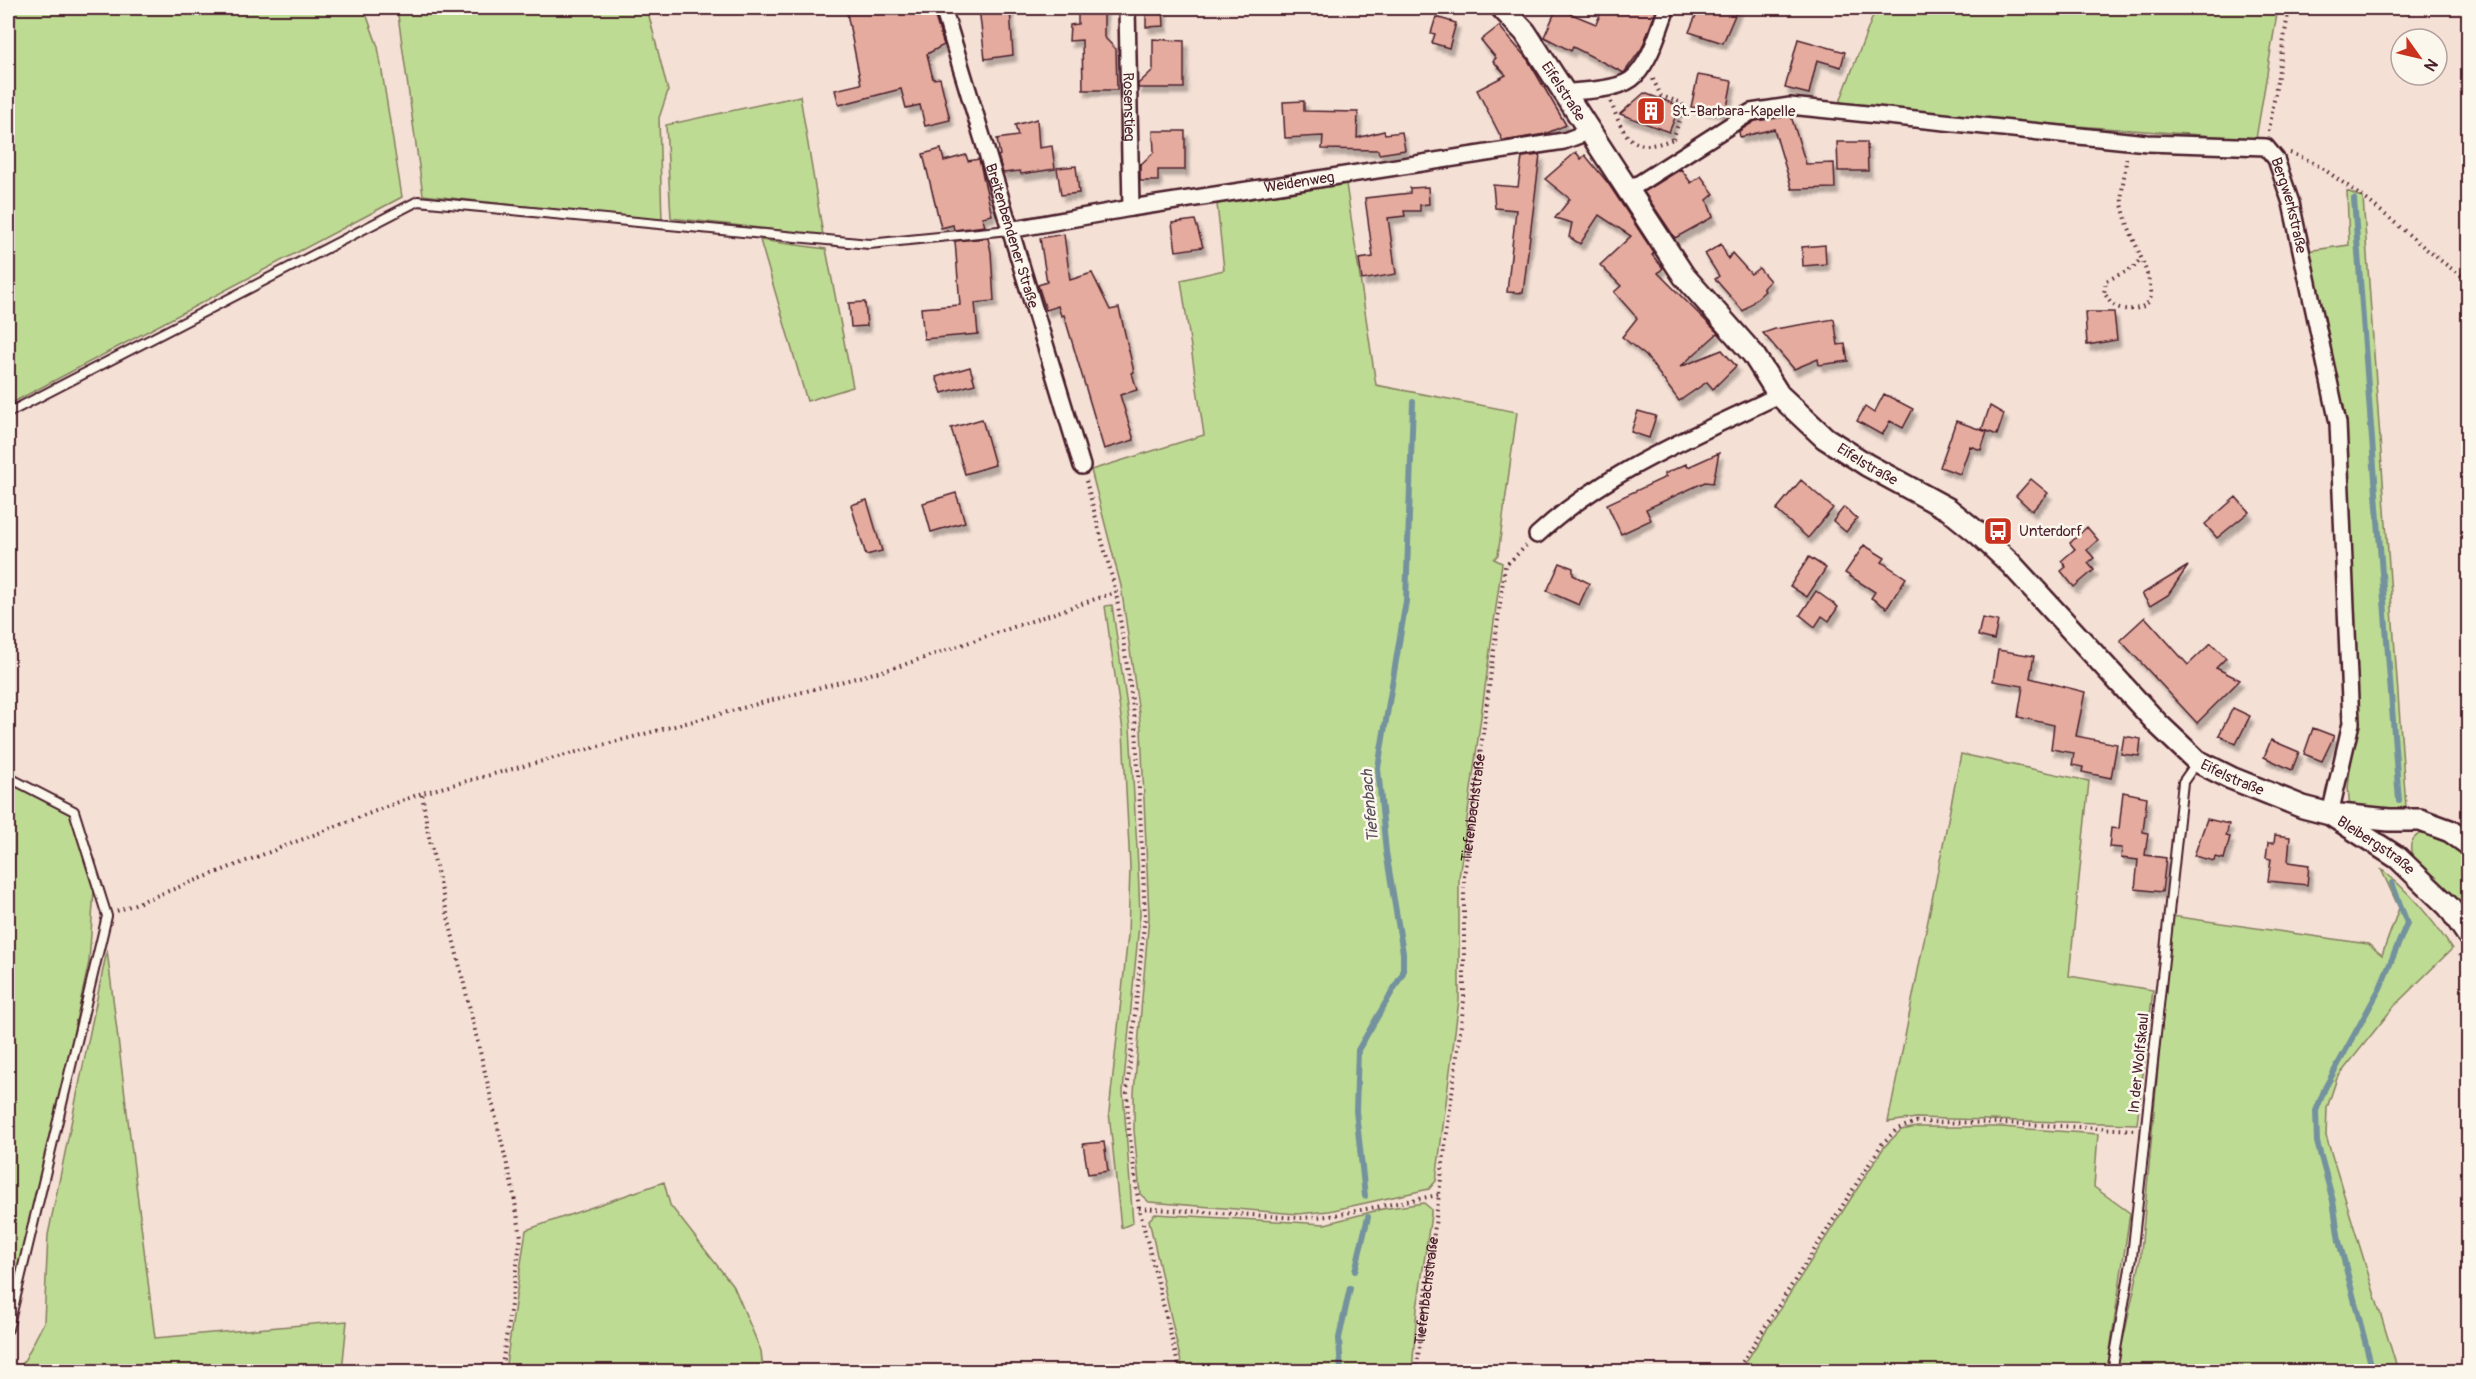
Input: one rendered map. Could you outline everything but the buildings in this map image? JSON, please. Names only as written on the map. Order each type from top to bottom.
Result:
[{"type":"street","name":"Breitenbendener Straße","points":[[942,8],[1082,466]]},
{"type":"street","name":"Rosenstieg","points":[[1127,8],[1131,208]]},
{"type":"street","name":"Eifelstraße","points":[[1502,8],[1525,32],[1588,132],[1629,190],[1684,276],[1753,354],[1779,395],[1825,438],[1867,465],[1948,509],[1979,534],[2012,564],[2158,724],[2197,761],[2230,778],[2330,814]]},
{"type":"street","points":[[1563,93],[1616,85],[1635,77],[1650,52],[1667,8]]},
{"type":"street","name":"Bergwerkstraße","points":[[1629,190],[1751,112],[1790,106],[2120,140],[2266,147],[2276,159],[2291,203],[2338,423],[2351,723],[2330,814]]},
{"type":"street","name":"Weidenweg","points":[[1009,230],[1131,208],[1564,141],[1588,132]]},
{"type":"street","points":[[1538,535],[1569,506],[1603,483],[1779,395]]},
{"type":"street","name":"Bleibergstraße","points":[[2330,814],[2389,820],[2420,820],[2450,831],[2469,844]]},
{"type":"street","name":"Bleibergstraße","points":[[2330,814],[2398,858],[2449,907],[2469,935]]},
{"type":"street","points":[[2398,858],[2396,843],[2399,832],[2420,820]]},
{"type":"street","points":[[2449,907],[2469,918]]},
{"type":"lane","points":[[8,413],[417,201],[869,244],[1009,230]]},
{"type":"lane","name":"In der Wolfskaul","points":[[2112,1371],[2132,1257],[2183,782],[2197,761]]},
{"type":"lane","points":[[8,777],[74,811],[106,916],[8,1329]]},
{"type":"path","points":[[2289,8],[2266,147],[2304,157],[2334,176],[2370,201],[2449,268],[2469,280]]},
{"type":"path","points":[[1608,95],[1624,135],[1643,146],[1674,140],[1684,107],[1682,103],[1661,96],[1654,81]]},
{"type":"path","points":[[2120,140],[2126,159],[2122,206],[2140,260],[2151,293],[2149,302],[2139,309],[2124,309],[2112,304],[2104,293],[2106,281],[2133,268],[2140,260]]},
{"type":"path","points":[[1082,466],[1116,592],[1136,727],[1145,915],[1127,1092],[1138,1208],[1180,1371]]},
{"type":"path","name":"Tiefenbachstraße","points":[[1416,1371],[1464,1001],[1464,878],[1506,566],[1538,535]]},
{"type":"path","points":[[106,916],[422,793],[897,667],[1116,592]]},
{"type":"path","points":[[422,793],[428,833],[513,1190],[521,1237],[501,1371]]},
{"type":"path","points":[[1736,1371],[1882,1144],[1897,1129],[1916,1122],[1927,1122],[2145,1130]]},
{"type":"path","points":[[1138,1208],[1299,1218],[1330,1216],[1438,1195]]},
{"type":"green space","points":[[8,8],[364,8],[378,47],[402,197],[8,405]]},
{"type":"green space","points":[[397,8],[647,8],[668,91],[659,118],[662,221],[423,195]]},
{"type":"green space","points":[[1876,8],[2278,8],[2256,139],[1982,119],[1839,104]]},
{"type":"green space","points":[[800,96],[823,235],[671,218],[666,125]]},
{"type":"green space","points":[[1346,184],[1376,385],[1517,412],[1498,555],[1494,559],[1502,563],[1459,878],[1459,1000],[1436,1181],[1429,1189],[1329,1211],[1298,1214],[1149,1202],[1140,1194],[1134,1130],[1134,1093],[1149,916],[1141,728],[1121,586],[1091,470],[1204,435],[1181,280],[1224,270],[1217,204]]},
{"type":"green space","points":[[2347,191],[2363,198],[2406,807],[2367,812],[2350,808],[2348,788],[2355,724],[2342,423],[2307,251],[2349,245]]},
{"type":"green space","points":[[760,240],[826,249],[853,387],[807,401]]},
{"type":"green space","points":[[1112,605],[1130,727],[1140,914],[1123,1091],[1133,1223],[1121,1228],[1109,1112],[1128,935],[1130,867],[1123,731],[1105,606]]},
{"type":"green space","points":[[1961,754],[2089,781],[2069,976],[2153,990],[2137,1124],[1916,1118],[1888,1122]]},
{"type":"green space","points":[[8,779],[72,815],[96,861],[89,962],[8,1332]]},
{"type":"green space","points":[[2426,831],[2454,843],[2466,858],[2468,906],[2456,904],[2414,860],[2411,850],[2412,842],[2414,838]]},
{"type":"green space","points":[[2381,869],[2420,906],[2452,949],[2396,1004],[2337,1078],[2327,1108],[2326,1136],[2398,1371],[2116,1372],[2140,1263],[2172,916],[2368,944],[2382,955],[2399,908]]},
{"type":"green space","points":[[107,950],[155,1338],[347,1321],[342,1371],[19,1371],[44,1322],[48,1235]]},
{"type":"green space","points":[[1917,1127],[2001,1127],[2098,1134],[2094,1187],[2130,1213],[2107,1371],[1740,1371],[1884,1147],[1901,1130]]},
{"type":"green space","points":[[664,1182],[670,1205],[734,1287],[761,1351],[763,1371],[505,1371],[526,1230]]},
{"type":"green space","points":[[1424,1203],[1431,1209],[1431,1215],[1417,1309],[1412,1371],[1183,1371],[1149,1220],[1155,1214],[1325,1224],[1382,1209]]},
{"type":"waterway","points":[[2354,199],[2399,801]]},
{"type":"waterway","name":"Tiefenbach","points":[[1365,1196],[1356,1111],[1358,1050],[1403,973],[1403,953],[1386,852],[1378,768],[1406,601],[1413,402]]},
{"type":"waterway","points":[[2373,1372],[2339,1241],[2333,1201],[2317,1142],[2316,1111],[2325,1088],[2380,988],[2407,923],[2392,883]]},
{"type":"waterway","name":"Tiefenbach","points":[[1355,1271],[1368,1217]]},
{"type":"waterway","name":"Tiefenbach","points":[[1341,1372],[1339,1338],[1350,1288]]},
{"type":"place","name":"St.-Barbara-Kapelle","points":[[1651,111]]},
{"type":"place","name":"Unterdorf","points":[[1998,531]]}]
